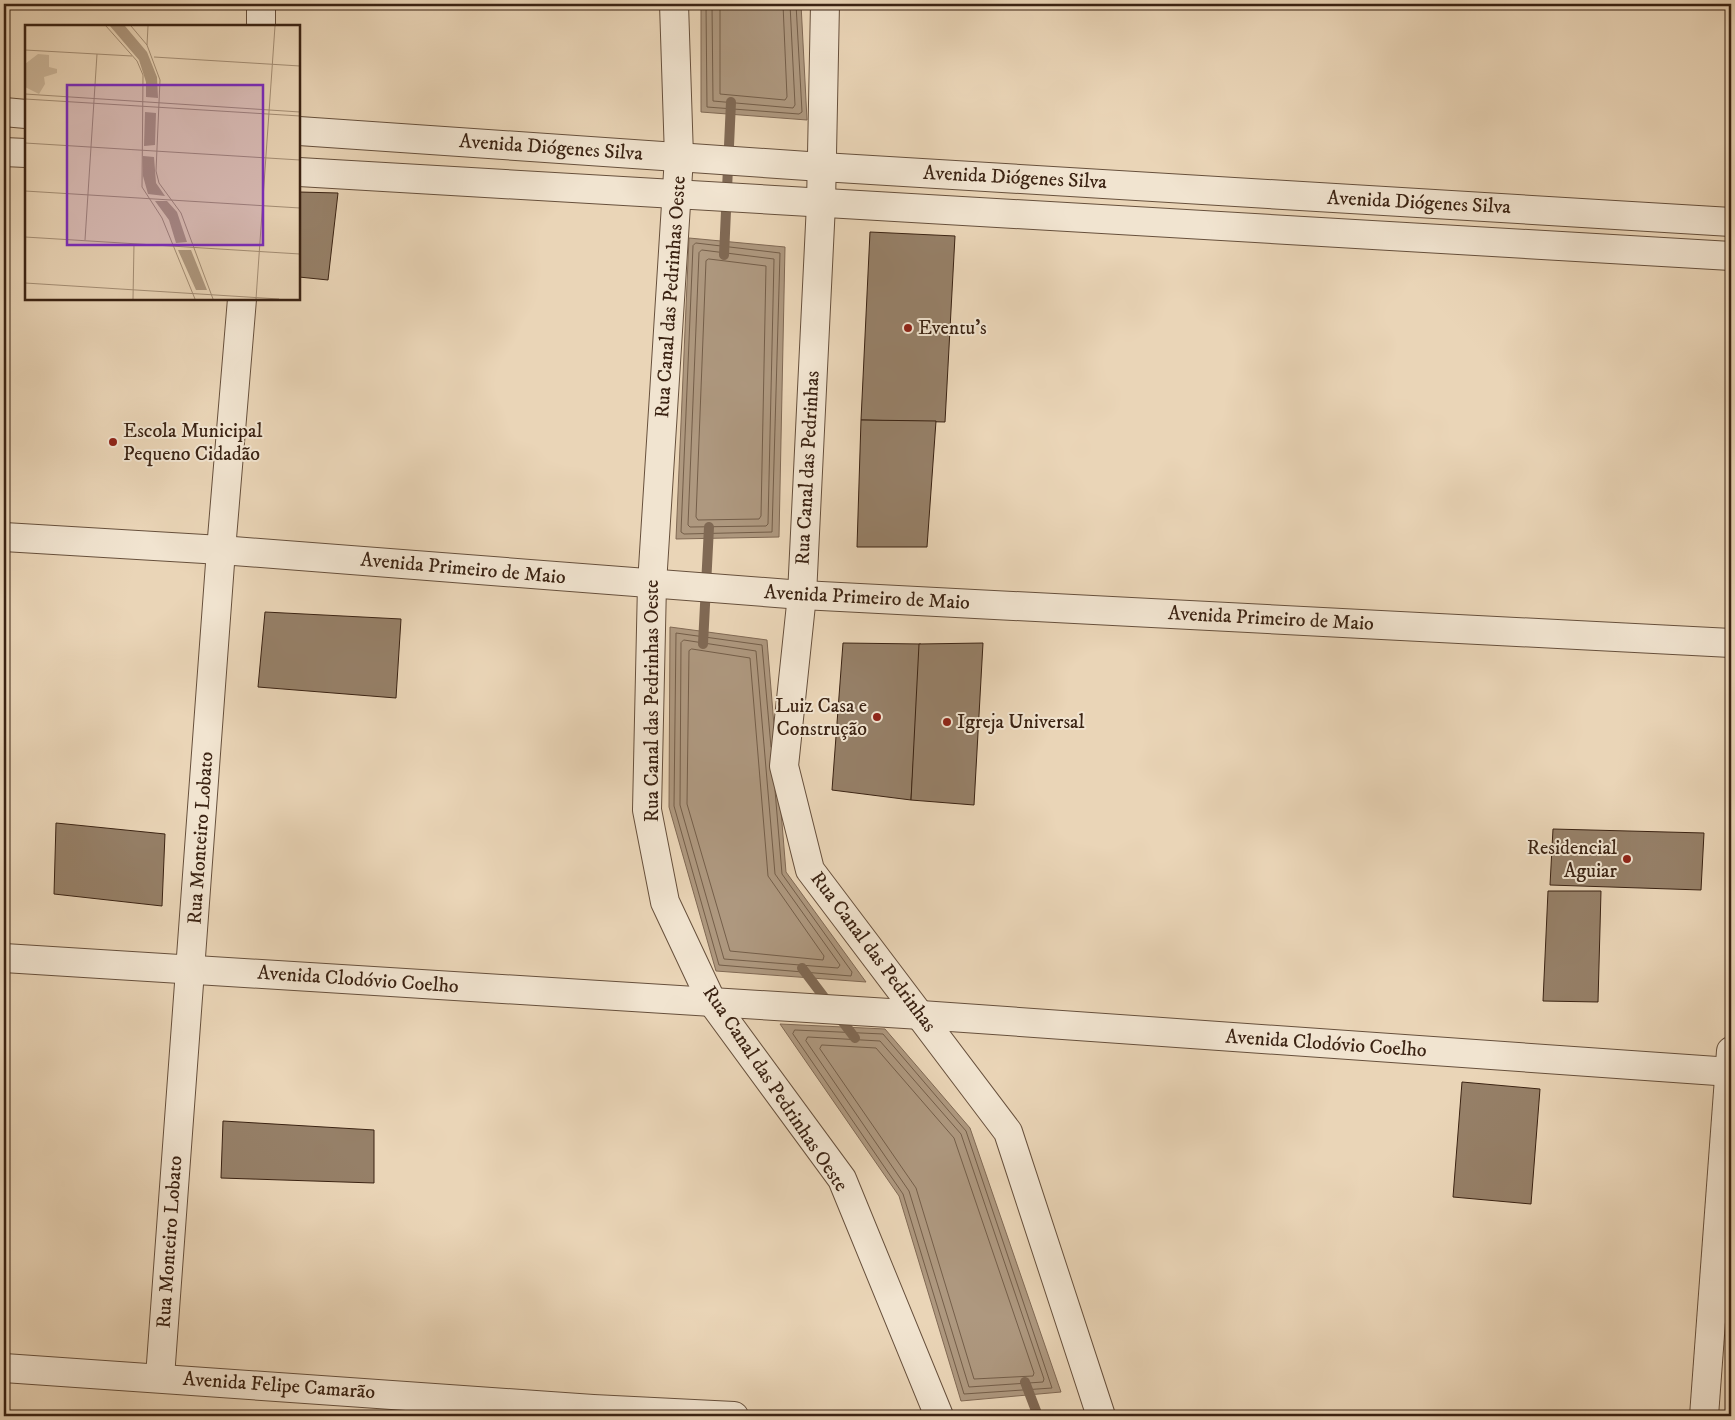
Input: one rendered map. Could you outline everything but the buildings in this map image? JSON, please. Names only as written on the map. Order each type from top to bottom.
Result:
[{"type":"street","points":[[261,4],[261,25]]},
{"type":"street","name":"Rua Canal das Pedrinhas Oeste","points":[[674,4],[679,157],[652,584],[647,810],[665,902],[724,1003],[842,1179],[940,1416]]},
{"type":"street","name":"Rua Canal das Pedrinhas","points":[[824,4],[822,167],[802,595],[784,766],[810,870],[1008,1132],[1101,1416]]},
{"type":"street","points":[[4,112],[25,114]]},
{"type":"street","name":"Avenida Diógenes Silva","points":[[300,131],[822,167],[1731,222]]},
{"type":"street","points":[[4,152],[25,153]]},
{"type":"street","name":"Avenida Diógenes Silva","points":[[300,172],[778,202],[1731,256]]},
{"type":"street","name":"Rua Monteiro Lobato","points":[[160,1377],[221,550],[242,300]]},
{"type":"street","name":"Avenida Primeiro de Maio","points":[[4,537],[221,550],[802,595],[1731,643]]},
{"type":"street","name":"Avenida Clodóvio Coelho","points":[[4,958],[1731,1065]]},
{"type":"street","points":[[1704,1416],[1731,1065]]},
{"type":"street","name":"Avenida Felipe Camarão","points":[[4,1368],[160,1377],[593,1413],[734,1416]]},
{"type":"water","points":[[701,4],[801,4],[807,120],[701,112]]},
{"type":"water","points":[[689,238],[785,247],[779,537],[676,539]]},
{"type":"water","points":[[670,627],[767,640],[786,872],[866,982],[716,971],[669,807]]},
{"type":"water","points":[[780,1024],[885,1029],[970,1128],[1061,1392],[961,1401],[899,1196]]},
{"type":"waterway","points":[[724,255],[731,102]]},
{"type":"waterway","points":[[703,644],[709,527]]},
{"type":"waterway","points":[[802,968],[855,1038]]},
{"type":"waterway","points":[[1025,1382],[1038,1416]]},
{"type":"place","name":"Eventu's","points":[[908,328]]},
{"type":"place","name":"Escola Municipal Pequeno Cidadão","points":[[113,442]]},
{"type":"place","name":"Luiz Casa e Construção","points":[[877,717]]},
{"type":"place","name":"Igreja Universal","points":[[947,722]]},
{"type":"place","name":"Residencial Aguiar","points":[[1627,859]]}]
